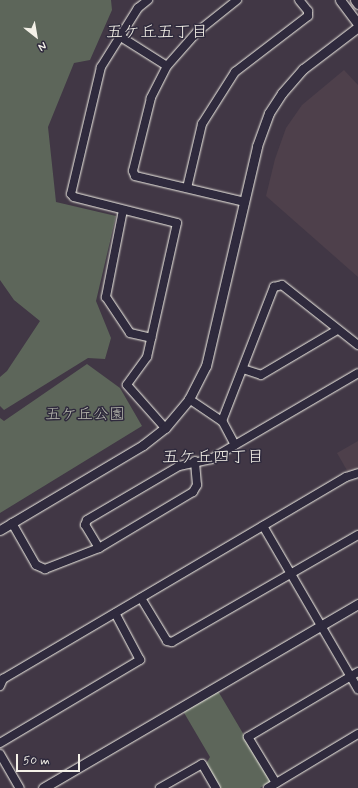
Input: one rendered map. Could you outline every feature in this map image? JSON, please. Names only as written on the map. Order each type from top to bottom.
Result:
[{"type":"street","points":[[148,0],[138,8],[121,37],[100,67],[71,194],[74,197],[177,223],[147,357],[127,385],[165,428]]},
{"type":"street","points":[[237,0],[197,32],[167,66],[150,98],[133,171],[135,176],[245,202]]},
{"type":"street","points":[[187,188],[202,124],[235,72],[308,16],[308,11],[299,0]]},
{"type":"street","points":[[340,0],[358,24]]},
{"type":"street","points":[[355,0],[358,4]]},
{"type":"street","points":[[0,530],[143,445],[165,428],[189,400],[206,366],[261,133],[275,103],[303,69],[358,27]]},
{"type":"street","points":[[121,37],[167,66]]},
{"type":"street","points":[[123,210],[106,297],[130,333],[151,338]]},
{"type":"street","points":[[222,421],[274,287],[278,284],[358,345]]},
{"type":"street","points":[[243,370],[261,375],[337,330]]},
{"type":"street","points":[[99,548],[85,525],[87,520],[179,466],[195,461],[211,459],[358,373]]},
{"type":"street","points":[[189,400],[222,421],[235,445]]},
{"type":"street","points":[[12,523],[41,569],[99,548],[195,491],[197,481],[195,461]]},
{"type":"street","points":[[0,686],[3,679],[346,477],[358,473]]},
{"type":"street","points":[[264,526],[321,624],[354,674],[358,688]]},
{"type":"street","points":[[141,598],[167,641],[172,642],[358,535]]},
{"type":"street","points":[[42,788],[321,624],[358,604]]},
{"type":"street","points":[[0,743],[140,660],[114,613]]},
{"type":"street","points":[[276,783],[248,737],[354,674]]},
{"type":"street","points":[[268,788],[358,734]]},
{"type":"street","points":[[0,754],[20,788]]},
{"type":"street","points":[[160,788],[202,764],[216,788]]},
{"type":"shaded area","points":[[344,70],[358,85],[358,277],[266,196],[275,159],[286,128],[302,105]]},
{"type":"shaded area","points":[[358,441],[358,470],[348,472],[337,453]]},
{"type":"green space","points":[[0,0],[111,0],[112,10],[90,60],[74,63],[48,127],[56,202],[116,216],[96,301],[111,338],[105,359],[88,358],[4,410],[0,406],[0,377],[7,371],[40,321],[14,300],[0,280]]},
{"type":"green space","name":"五ケ丘公園","points":[[87,364],[120,388],[142,426],[0,513],[0,418],[4,421]]},
{"type":"green space","points":[[218,691],[271,781],[260,788],[220,788],[206,764],[210,757],[183,711]]},
{"type":"district","name":"五ケ丘五丁目","points":[[157,33]]},
{"type":"district","name":"五ケ丘四丁目","points":[[213,458]]}]
